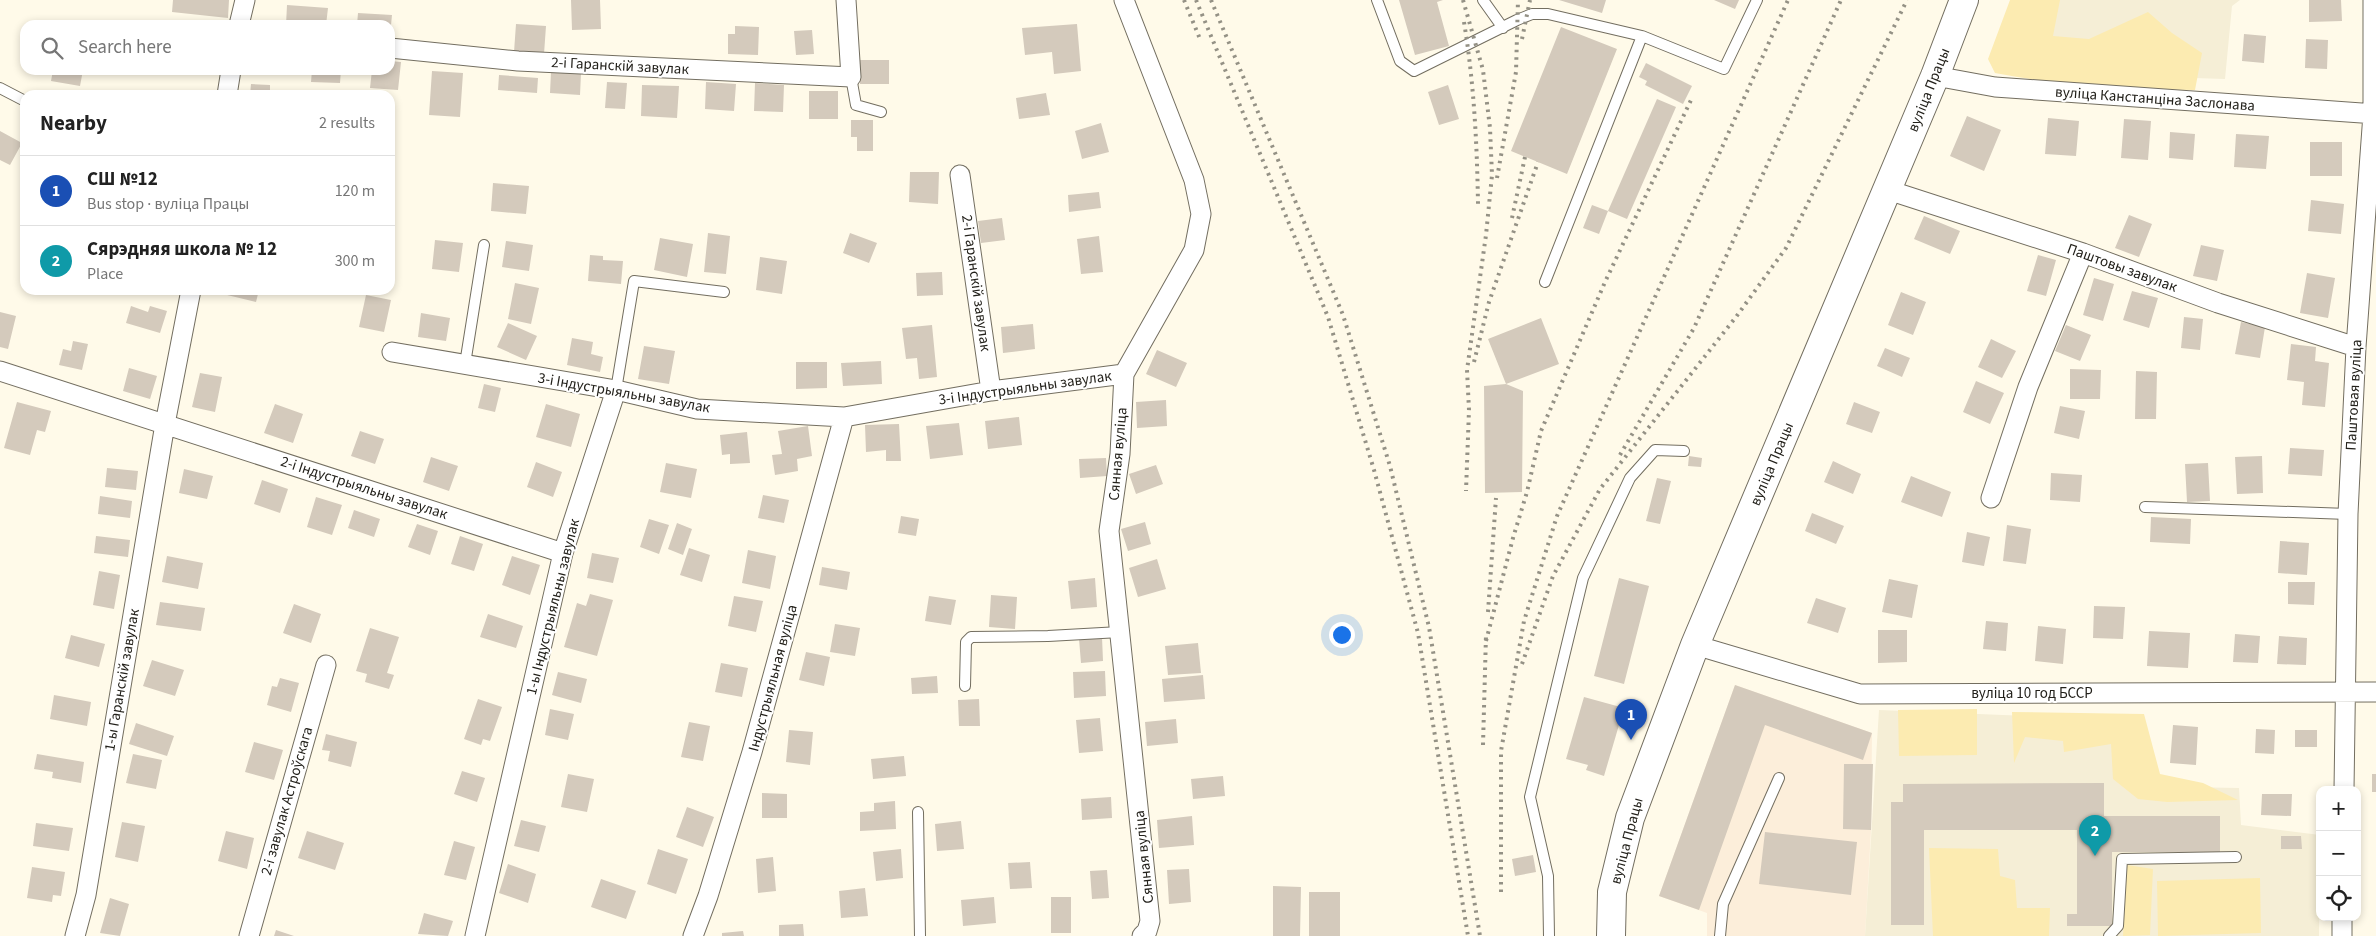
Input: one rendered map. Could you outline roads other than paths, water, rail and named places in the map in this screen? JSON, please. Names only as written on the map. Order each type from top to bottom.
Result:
[{"type":"main road","name":"вуліца Працы","points":[[1611,936],[1612,892],[1630,818],[1695,645],[1888,190],[1964,0]]},
{"type":"street","points":[[240,20],[245,0]]},
{"type":"street","points":[[846,0],[851,77]]},
{"type":"street","name":"Сянная вуліца","points":[[1124,0],[1194,180],[1200,214],[1194,250],[1124,374],[1120,454],[1110,531],[1150,920],[1147,931],[1142,936]]},
{"type":"street","name":"Паштовая вуліца","points":[[2344,786],[2348,514],[2356,347],[2375,114],[2373,0]]},
{"type":"street","name":"2-і Гаранскій завулак","points":[[395,49],[518,61],[851,77]]},
{"type":"street","points":[[227,90],[230,75]]},
{"type":"street","name":"вуліца Канстанціна Заслонава","points":[[1935,76],[1995,87],[2375,114]]},
{"type":"street","name":"2-і Гаранскій завулак","points":[[960,176],[991,391]]},
{"type":"street","name":"Паштовы завулак","points":[[1888,190],[2083,252],[2218,303],[2356,347]]},
{"type":"street","points":[[1991,498],[2028,387],[2083,252]]},
{"type":"street","name":"1-ы Гаранскій завулак","points":[[75,936],[86,895],[165,424],[190,295]]},
{"type":"street","name":"3-і Індустрыяльны завулак","points":[[392,352],[616,390],[697,409],[844,417],[991,391],[1124,374]]},
{"type":"street","points":[[0,371],[165,424]]},
{"type":"street","name":"1-ы Індустрыяльны завулак","points":[[475,936],[563,553],[616,390]]},
{"type":"street","name":"Індустрыяльная вуліца","points":[[693,936],[708,896],[752,752],[844,417]]},
{"type":"street","name":"2-і Індустрыяльны завулак","points":[[165,424],[563,553]]},
{"type":"street","name":"вуліца 10 год БССР","points":[[1695,645],[1860,694],[2376,692]]},
{"type":"street","name":"2-і завулак Астроўскага","points":[[248,936],[326,665]]},
{"type":"street","points":[[2342,921],[2342,936]]},
{"type":"lane","points":[[1377,0],[1400,61],[1414,71],[1532,14],[1548,14],[1642,36],[1724,69],[1757,0]]},
{"type":"lane","points":[[1484,0],[1503,28]]},
{"type":"lane","points":[[1545,282],[1642,36]]},
{"type":"lane","points":[[851,77],[856,105],[882,112]]},
{"type":"lane","points":[[0,88],[20,98]]},
{"type":"lane","points":[[465,364],[484,245]]},
{"type":"lane","name":"1-ы Індустрыяльны завулак","points":[[616,390],[634,280],[724,292]]},
{"type":"lane","points":[[1549,936],[1548,876],[1530,797],[1582,578],[1630,478],[1655,450],[1684,451]]},
{"type":"lane","points":[[2145,507],[2348,514]]},
{"type":"lane","points":[[965,686],[966,642],[971,637],[1048,636],[1120,632]]},
{"type":"lane","points":[[1720,936],[1723,904],[1779,778]]},
{"type":"lane","points":[[918,812],[920,936]]},
{"type":"lane","points":[[2109,936],[2118,926],[2122,860],[2236,857]]},
{"type":"railway","points":[[1184,0],[1200,39]]},
{"type":"railway","points":[[1196,0],[1328,317],[1374,470],[1418,633],[1468,936]]},
{"type":"railway","points":[[1211,0],[1343,315],[1390,466],[1429,627],[1480,936]]},
{"type":"railway","points":[[1463,0],[1483,70],[1490,128],[1492,175],[1486,235],[1467,370],[1469,410],[1466,491]]},
{"type":"railway","points":[[1497,178],[1516,72],[1518,0]]},
{"type":"railway","points":[[1522,39],[1530,0]]},
{"type":"railway","points":[[1501,892],[1501,751],[1524,621],[1557,516],[1788,0]]},
{"type":"railway","points":[[1620,455],[1694,328],[1841,0]]},
{"type":"railway","points":[[1522,664],[1553,576],[1600,489],[1736,317],[1786,248],[1907,0]]},
{"type":"railway","points":[[1464,22],[1474,113],[1478,204]]},
{"type":"railway","points":[[1486,641],[1527,492],[1541,431],[1605,282],[1691,100]]},
{"type":"railway","points":[[1512,218],[1525,157]]},
{"type":"railway","points":[[1474,362],[1489,302],[1538,162]]},
{"type":"railway","points":[[1488,612],[1496,498]]},
{"type":"railway","points":[[1483,745],[1486,635]]},
{"type":"place","name":"СШ №12","points":[[1631,740]]},
{"type":"place","name":"Сярэдняя школа № 12","points":[[2095,856]]}]
